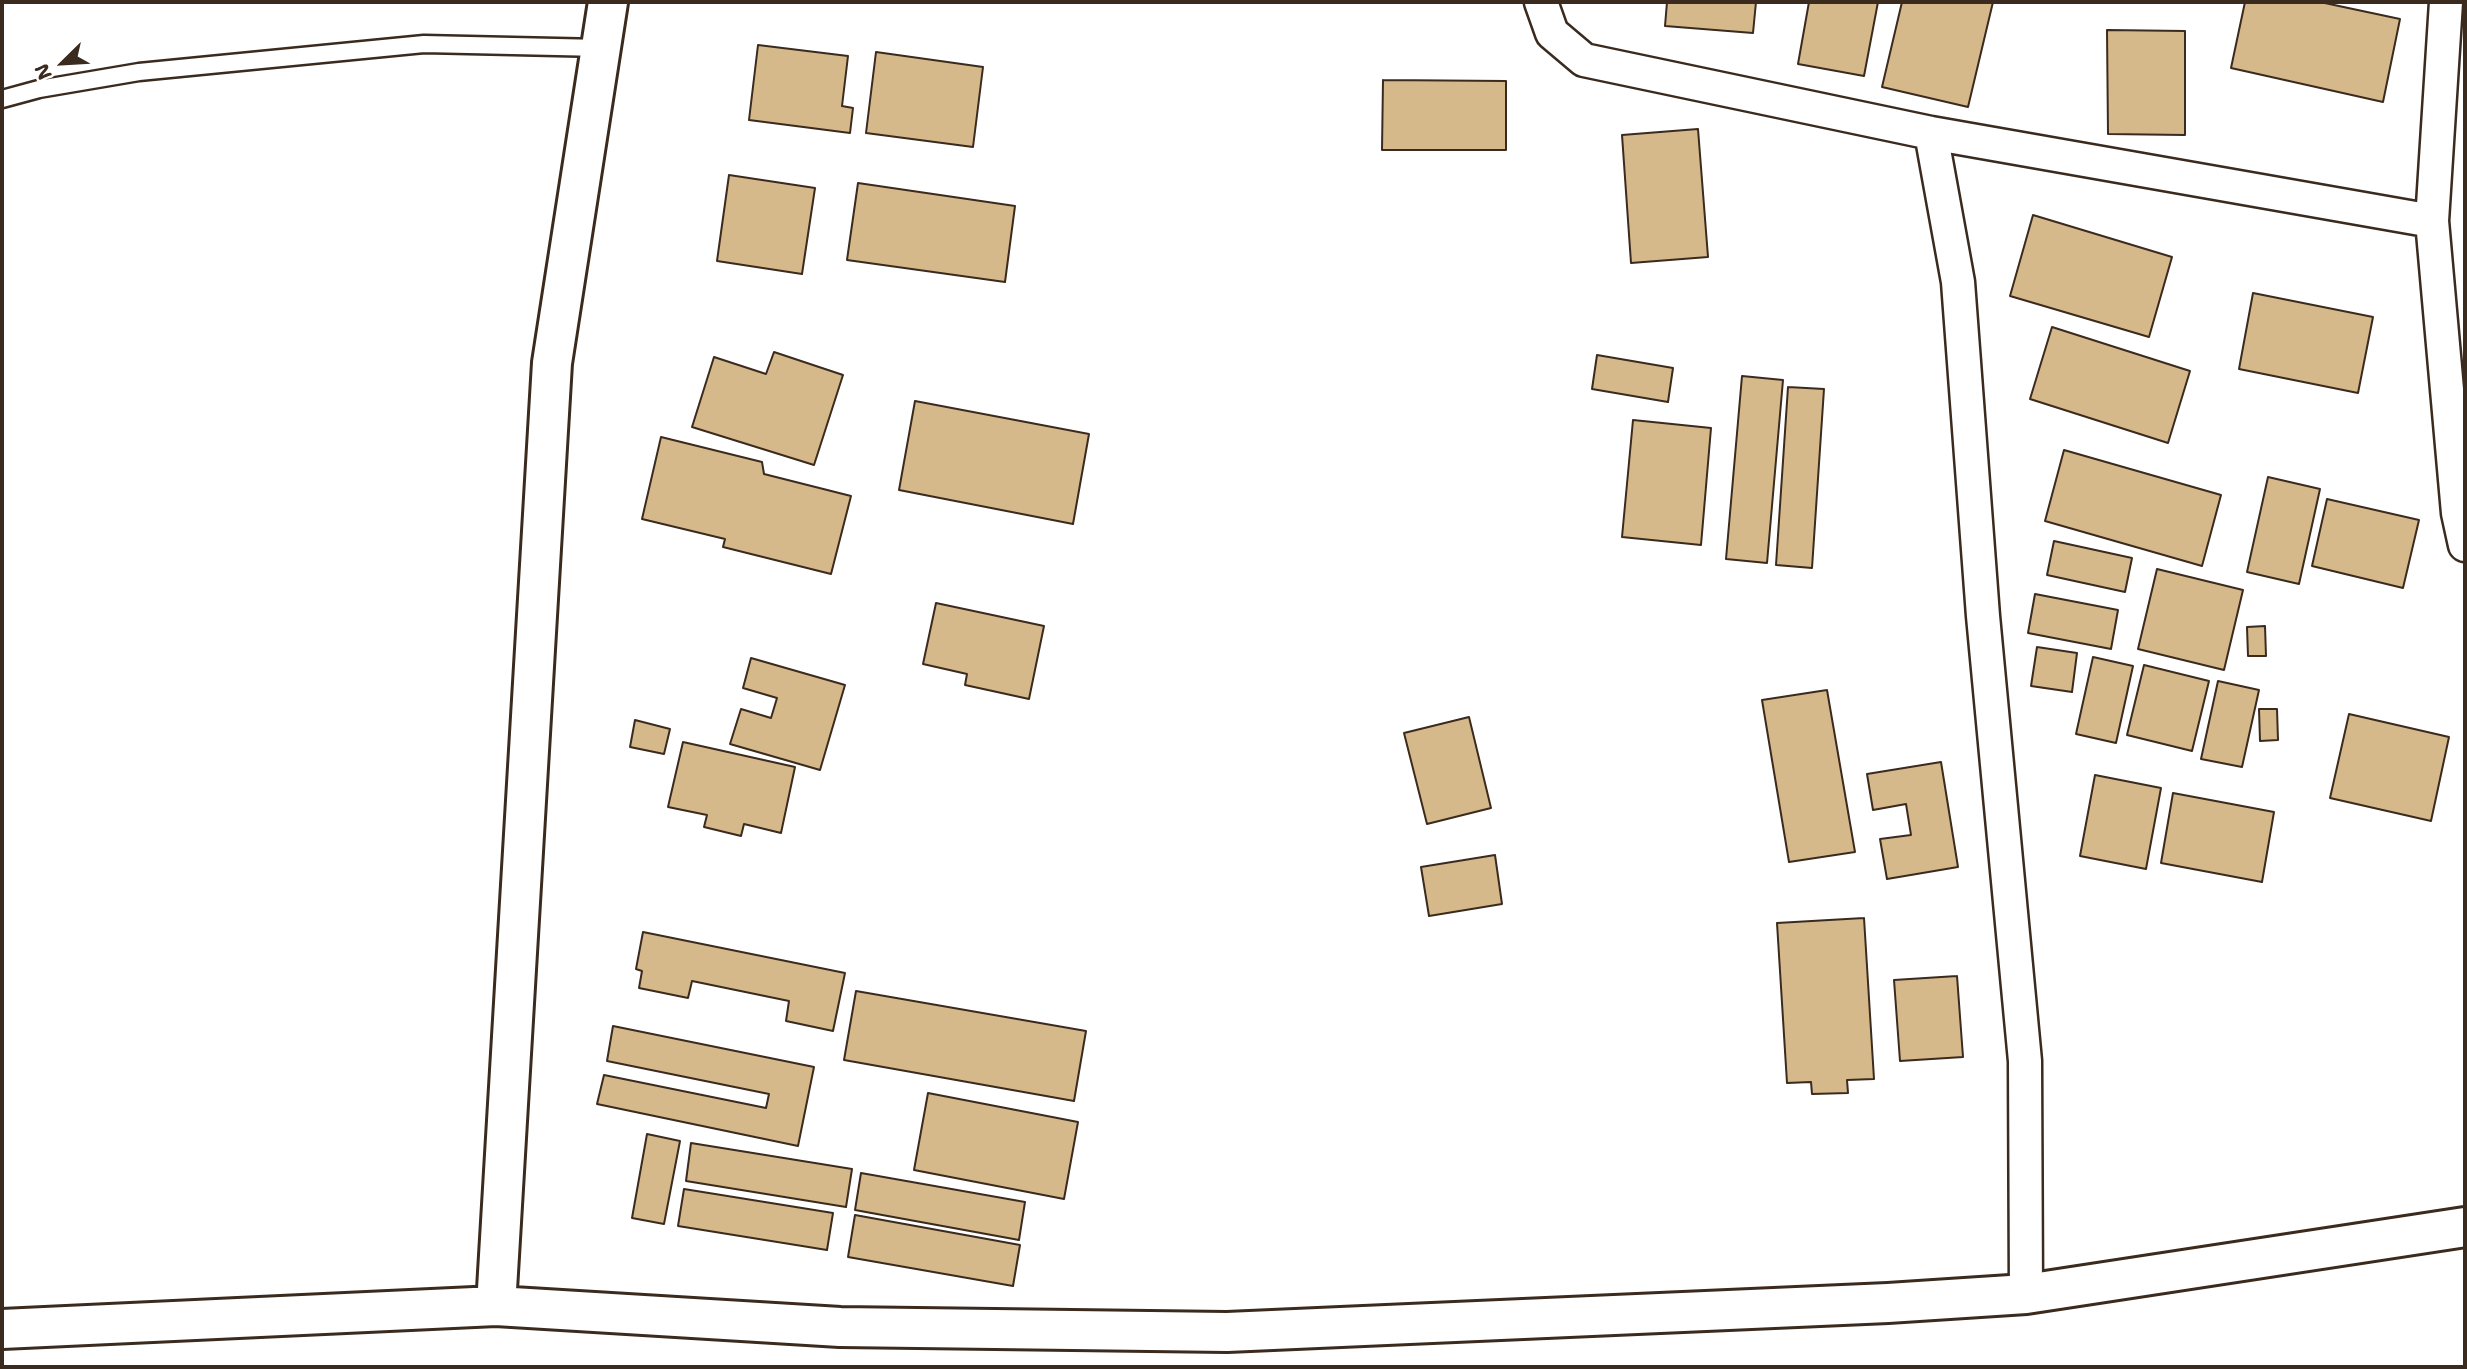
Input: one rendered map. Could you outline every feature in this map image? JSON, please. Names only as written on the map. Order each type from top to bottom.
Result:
[{"type":"street","points":[[496,1306],[552,363],[608,2]]},
{"type":"street","points":[[1541,2],[1552,33],[1584,60],[1931,132],[2432,221]]},
{"type":"street","points":[[2446,2],[2432,221],[2458,513],[2465,545]]},
{"type":"street","points":[[1931,132],[1958,282],[1983,616],[2023,1035],[2026,1294]]},
{"type":"street","points":[[2,1329],[496,1306],[840,1327],[1227,1332],[1888,1303],[2026,1294],[2465,1227]]},
{"type":"lane","points":[[2,99],[39,89],[139,72],[424,44],[601,48]]},
{"type":"building","points":[[1667,2],[1756,2],[1753,33],[1665,26]]},
{"type":"building","points":[[1809,2],[1878,2],[1864,76],[1798,64]]},
{"type":"building","points":[[1902,2],[1993,2],[1968,107],[1882,87]]},
{"type":"building","points":[[2245,2],[2320,2],[2400,19],[2383,102],[2231,68]]},
{"type":"building","points":[[2107,30],[2185,31],[2185,135],[2108,134]]},
{"type":"building","points":[[758,45],[848,56],[842,106],[853,108],[850,133],[749,120]]},
{"type":"building","points":[[876,52],[983,67],[973,147],[866,133]]},
{"type":"building","points":[[1383,80],[1506,81],[1506,150],[1382,150]]},
{"type":"building","points":[[1698,129],[1708,257],[1631,263],[1622,135]]},
{"type":"building","points":[[729,175],[815,188],[802,274],[717,261]]},
{"type":"building","points":[[858,183],[1015,206],[1005,282],[847,260]]},
{"type":"building","points":[[2033,215],[2172,257],[2149,337],[2010,296]]},
{"type":"building","points":[[2253,293],[2373,317],[2358,393],[2239,369]]},
{"type":"building","points":[[2052,327],[2190,371],[2168,443],[2030,399]]},
{"type":"building","points":[[774,352],[843,375],[814,465],[692,427],[714,357],[766,374]]},
{"type":"building","points":[[1597,355],[1673,368],[1668,402],[1592,389]]},
{"type":"building","points":[[1742,376],[1783,380],[1767,563],[1726,559]]},
{"type":"building","points":[[1788,387],[1824,389],[1812,568],[1776,565]]},
{"type":"building","points":[[915,401],[1089,434],[1073,524],[899,490]]},
{"type":"building","points":[[1633,420],[1711,428],[1701,545],[1622,537]]},
{"type":"building","points":[[661,437],[762,462],[764,474],[851,496],[831,574],[723,547],[725,539],[642,519]]},
{"type":"building","points":[[2064,450],[2221,495],[2202,566],[2045,521]]},
{"type":"building","points":[[2268,477],[2320,489],[2299,584],[2247,572]]},
{"type":"building","points":[[2327,499],[2419,520],[2403,588],[2312,566]]},
{"type":"building","points":[[2054,541],[2132,558],[2125,592],[2047,575]]},
{"type":"building","points":[[2157,569],[2243,590],[2224,670],[2138,649]]},
{"type":"building","points":[[2035,594],[2118,610],[2111,649],[2028,633]]},
{"type":"building","points":[[936,603],[1044,626],[1029,699],[965,685],[967,674],[923,664]]},
{"type":"building","points":[[2265,626],[2266,656],[2248,656],[2247,627]]},
{"type":"building","points":[[2037,647],[2077,653],[2072,692],[2031,686]]},
{"type":"building","points":[[2093,657],[2133,666],[2116,743],[2076,734]]},
{"type":"building","points":[[751,658],[845,685],[820,770],[730,744],[741,709],[771,718],[777,698],[743,688]]},
{"type":"building","points":[[2144,665],[2209,681],[2192,751],[2127,735]]},
{"type":"building","points":[[2218,681],[2259,690],[2242,767],[2201,759]]},
{"type":"building","points":[[1827,690],[1855,852],[1789,862],[1762,700]]},
{"type":"building","points":[[2259,709],[2277,709],[2278,740],[2260,741]]},
{"type":"building","points":[[2349,714],[2449,737],[2431,821],[2330,798]]},
{"type":"building","points":[[1469,717],[1491,808],[1427,824],[1404,733]]},
{"type":"building","points":[[635,720],[670,729],[664,754],[630,747]]},
{"type":"building","points":[[683,742],[795,767],[781,833],[744,824],[741,836],[704,827],[707,815],[668,807]]},
{"type":"building","points":[[1941,762],[1958,867],[1887,879],[1880,839],[1911,835],[1906,804],[1873,810],[1867,774]]},
{"type":"building","points":[[2095,775],[2161,788],[2146,869],[2080,856]]},
{"type":"building","points":[[2173,793],[2274,812],[2262,882],[2161,863]]},
{"type":"building","points":[[1495,855],[1502,904],[1429,916],[1421,867]]},
{"type":"building","points":[[1864,918],[1874,1079],[1847,1080],[1848,1093],[1812,1094],[1811,1082],[1787,1083],[1777,923]]},
{"type":"building","points":[[643,932],[845,973],[833,1031],[786,1021],[789,1001],[692,981],[688,998],[639,988],[642,971],[636,969]]},
{"type":"building","points":[[1957,976],[1963,1057],[1900,1061],[1894,980]]},
{"type":"building","points":[[856,991],[1086,1031],[1074,1101],[844,1060]]},
{"type":"building","points":[[613,1026],[814,1067],[798,1146],[597,1104],[604,1075],[766,1108],[769,1094],[607,1061]]},
{"type":"building","points":[[928,1093],[1078,1122],[1064,1199],[914,1170]]},
{"type":"building","points":[[647,1134],[680,1141],[664,1224],[632,1218]]},
{"type":"building","points":[[691,1143],[852,1169],[846,1207],[686,1181]]},
{"type":"building","points":[[861,1173],[1025,1202],[1019,1240],[855,1210]]},
{"type":"building","points":[[684,1189],[833,1213],[827,1250],[678,1226]]},
{"type":"building","points":[[855,1215],[1020,1245],[1013,1286],[848,1257]]}]
